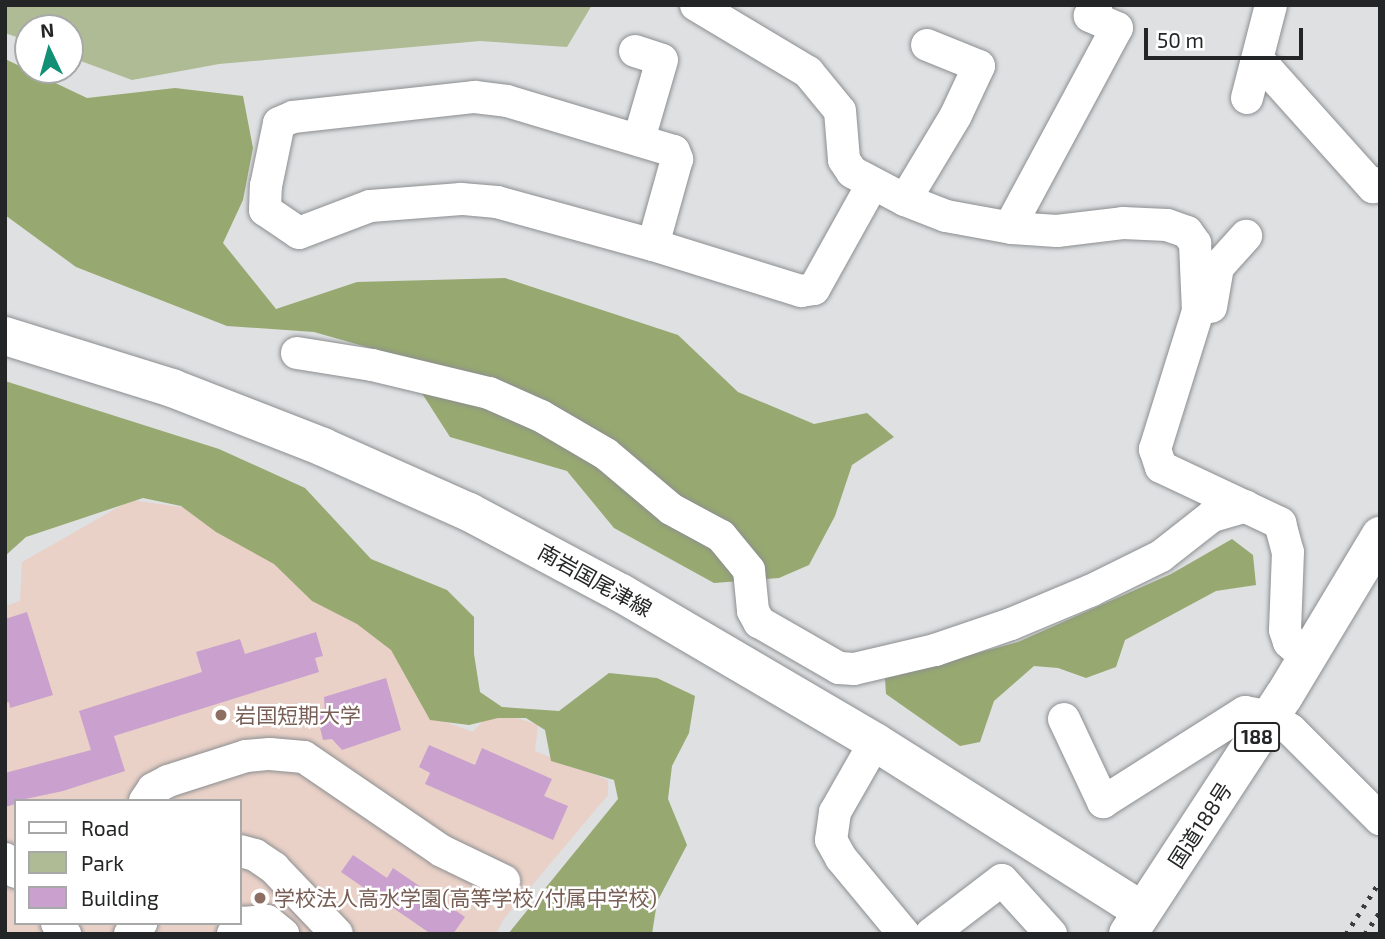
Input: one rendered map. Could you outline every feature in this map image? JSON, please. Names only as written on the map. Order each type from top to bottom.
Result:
[{"type":"main road","name":"南岩国尾津線","points":[[5,337],[185,393],[323,447],[468,512],[621,593],[875,742],[1135,923]]},
{"type":"main road","name":"国道188号","points":[[1135,923],[1271,717],[1380,536]]},
{"type":"street","points":[[696,5],[808,72],[840,111],[844,160],[852,172],[872,185],[946,216],[1012,228],[1056,231],[1123,223],[1167,225],[1187,232],[1195,243],[1198,311],[1194,333],[1155,449],[1161,467],[1280,523],[1287,552],[1285,629],[1289,642],[1307,659]]},
{"type":"street","points":[[1012,228],[1014,219],[1117,28],[1090,16],[1096,5]]},
{"type":"street","points":[[1247,98],[1271,5]]},
{"type":"street","points":[[905,200],[956,115],[979,66],[926,45]]},
{"type":"street","points":[[635,51],[662,60],[639,139]]},
{"type":"street","points":[[1256,63],[1266,69],[1377,185]]},
{"type":"street","points":[[653,245],[677,159],[674,151],[639,139],[507,100],[475,97],[293,117],[279,123],[265,186],[265,210],[299,233],[370,206],[461,199],[497,202],[653,245],[801,291],[814,289],[872,185]]},
{"type":"street","points":[[1194,333],[1205,325],[1218,267],[1246,236]]},
{"type":"street","points":[[297,353],[372,365],[489,393],[541,416],[606,454],[671,509],[721,536],[749,570],[753,611],[759,622],[839,668],[854,669],[935,649],[1011,624],[1090,591],[1161,556],[1212,516],[1246,506]]},
{"type":"street","points":[[1064,719],[1103,803],[1245,712],[1271,717],[1291,730],[1380,820]]},
{"type":"street","points":[[875,742],[835,812],[831,840],[841,858],[904,934]]},
{"type":"street","points":[[146,799],[153,789],[168,780],[246,756],[270,754],[304,757],[442,851],[504,881]]},
{"type":"street","points":[[242,852],[255,855],[274,868],[337,934]]},
{"type":"street","points":[[931,934],[1002,880],[1051,934]]},
{"type":"street","points":[[242,924],[267,921],[283,934]]},
{"type":"shaded area","name":"岩国短期大学","points":[[131,500],[203,510],[396,646],[440,720],[473,732],[493,710],[538,725],[535,751],[608,780],[608,795],[503,920],[496,934],[5,934],[5,606],[20,601],[22,562]]},
{"type":"green space","points":[[5,5],[592,5],[567,47],[480,41],[219,64],[132,80],[84,62],[84,14],[14,14],[14,36],[5,33]]},
{"type":"green space","points":[[5,59],[14,63],[14,84],[58,84],[87,98],[175,88],[243,96],[253,148],[243,200],[223,243],[276,309],[357,282],[505,278],[678,335],[738,392],[814,424],[867,413],[894,437],[852,465],[835,516],[809,565],[779,578],[714,583],[614,528],[567,471],[450,437],[398,356],[314,332],[227,326],[76,267],[5,215]]},
{"type":"green space","points":[[5,381],[219,449],[305,488],[371,559],[447,590],[474,617],[474,654],[480,692],[502,707],[559,711],[609,673],[657,678],[695,696],[689,733],[672,766],[668,799],[687,845],[657,902],[652,934],[508,934],[618,799],[614,780],[551,761],[545,730],[526,718],[498,718],[469,725],[430,720],[391,650],[357,624],[312,601],[274,564],[216,532],[181,506],[143,498],[26,537],[5,556]]},
{"type":"green space","points":[[1232,539],[1253,555],[1256,585],[1216,591],[1125,640],[1116,667],[1086,678],[1058,668],[1034,666],[994,701],[980,742],[960,746],[886,694],[885,678],[1018,642],[1171,574]]},
{"type":"building","points":[[27,612],[53,695],[10,708],[9,702],[5,703],[5,619]]},
{"type":"building","points":[[316,632],[323,656],[315,658],[319,672],[114,736],[125,771],[63,791],[14,799],[14,805],[5,807],[5,773],[91,750],[79,711],[202,672],[196,652],[240,639],[245,654]]},
{"type":"building","points":[[386,678],[401,730],[342,750],[332,739],[323,740],[317,715],[325,712],[324,697]]},
{"type":"building","points":[[429,745],[475,765],[482,748],[552,779],[544,796],[568,806],[553,840],[425,784],[430,773],[419,767]]},
{"type":"building","points":[[353,855],[387,878],[393,868],[465,917],[453,934],[431,934],[341,872]]},
{"type":"railway","points":[[1346,934],[1380,881]]},
{"type":"railway","points":[[1365,934],[1380,912]]},
{"type":"place","name":"岩国短期大学","points":[[221,715]]},
{"type":"place","name":"学校法人高水学園(高等学校/付属中学校)","points":[[260,898]]}]
